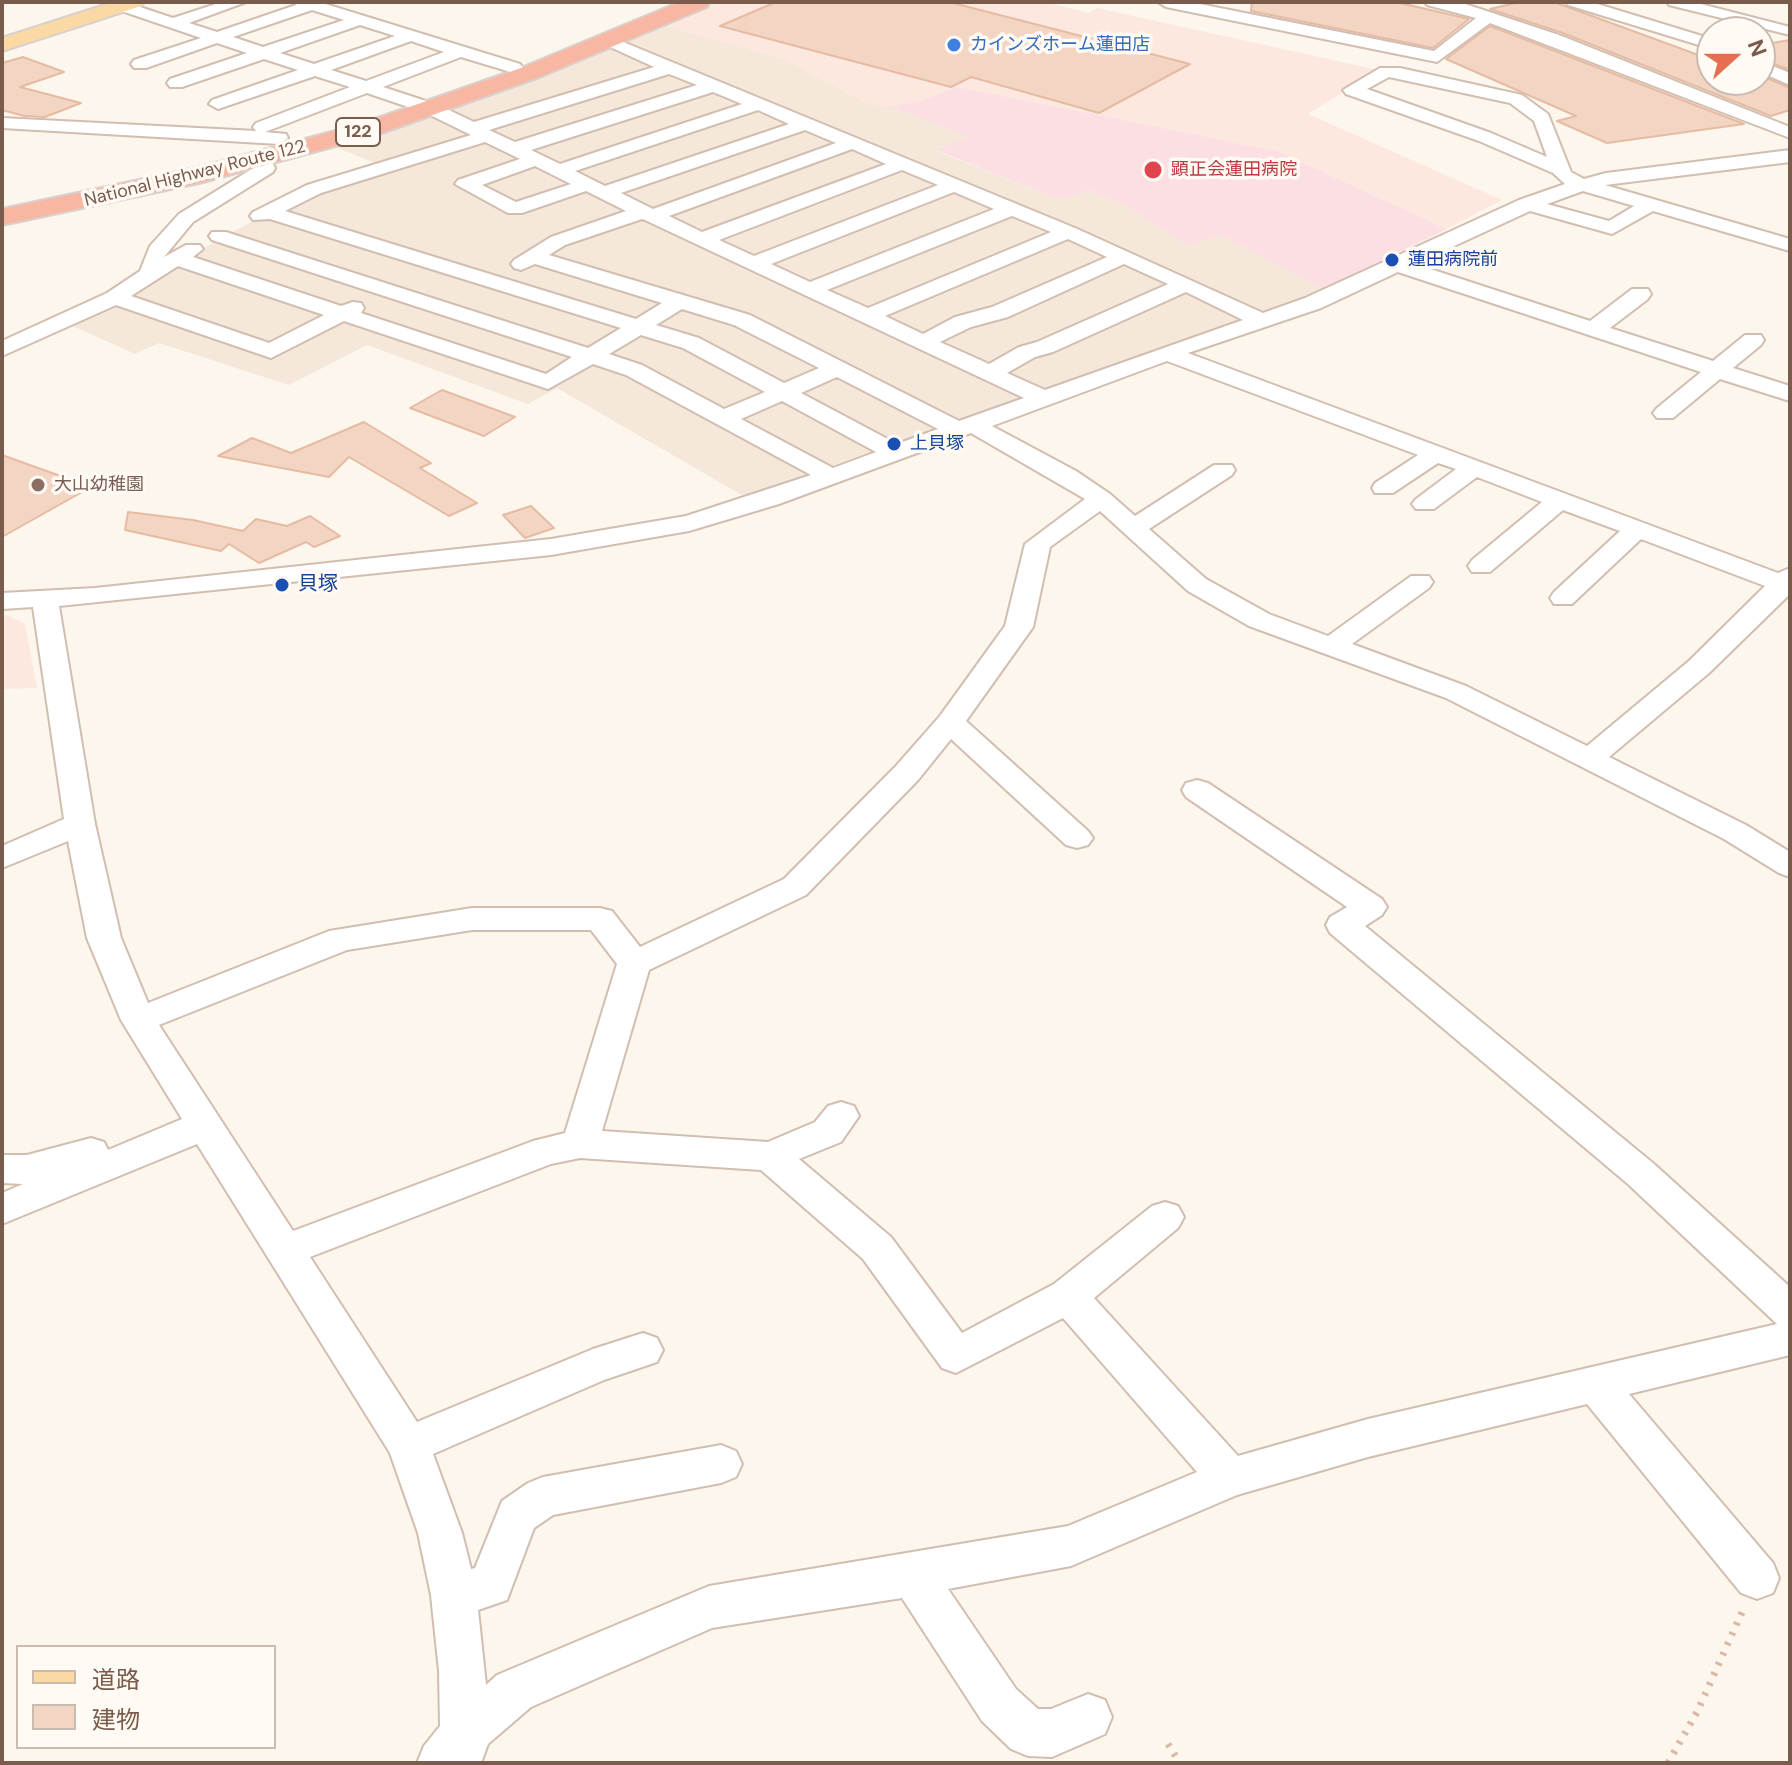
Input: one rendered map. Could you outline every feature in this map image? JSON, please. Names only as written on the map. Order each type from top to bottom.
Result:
[{"type":"highway","name":"National Highway Route 122","points":[[2,207],[119,184],[425,106],[673,2]]},
{"type":"highway","name":"National Highway Route 122","points":[[2,217],[260,160],[425,106],[605,41],[699,2]]},
{"type":"main road","points":[[2,45],[128,4]]},
{"type":"street","points":[[173,23],[238,2]]},
{"type":"street","points":[[1166,2],[1199,5],[1437,57],[1486,18]]},
{"type":"street","points":[[1433,2],[1462,8],[1553,39],[1790,133]]},
{"type":"street","points":[[1574,2],[1696,39]]},
{"type":"street","points":[[1675,2],[1788,30]]},
{"type":"street","points":[[128,4],[173,23],[425,106],[1045,399]]},
{"type":"street","points":[[283,140],[140,64],[307,4],[514,68]]},
{"type":"street","points":[[176,83],[360,20]]},
{"type":"street","points":[[218,104],[411,36]]},
{"type":"street","points":[[605,41],[1068,232],[1262,321]]},
{"type":"street","points":[[262,127],[461,51]]},
{"type":"street","points":[[2,349],[115,298],[175,258],[314,189],[670,68]]},
{"type":"street","points":[[1570,177],[1542,118],[1516,99],[1386,72],[1352,90],[1485,137],[1570,177],[1649,205],[1790,245]]},
{"type":"street","points":[[517,148],[713,86]]},
{"type":"street","points":[[561,170],[759,104]]},
{"type":"street","points":[[2,123],[64,124],[112,131],[184,132],[283,140]]},
{"type":"street","points":[[539,159],[465,184],[515,209],[597,188],[806,124]]},
{"type":"street","points":[[490,280],[558,241],[648,214],[852,143]]},
{"type":"street","points":[[2,601],[46,600],[551,547],[689,523],[832,477],[1167,353],[1325,299],[1526,204],[1570,177],[1790,156]]},
{"type":"street","points":[[147,275],[157,250],[186,218],[266,168],[260,160]]},
{"type":"street","points":[[702,239],[902,164]]},
{"type":"street","points":[[754,263],[955,185]]},
{"type":"street","points":[[1526,204],[1612,228],[1649,205]]},
{"type":"street","points":[[810,289],[1011,209]]},
{"type":"street","points":[[268,212],[691,343],[896,453]]},
{"type":"street","points":[[868,316],[1068,232]]},
{"type":"street","points":[[219,236],[634,370],[832,477]]},
{"type":"street","points":[[533,257],[742,320],[1067,476],[1101,499],[1197,585],[1259,620],[1456,692],[1735,832],[1790,866]]},
{"type":"street","points":[[923,342],[963,322],[1000,312],[1124,257]]},
{"type":"street","points":[[175,258],[548,382],[682,300]]},
{"type":"street","points":[[115,298],[271,351],[437,265]]},
{"type":"street","points":[[1400,266],[1790,394]]},
{"type":"street","points":[[990,373],[1027,352],[1045,347],[1186,284]]},
{"type":"street","points":[[1594,329],[1640,294]]},
{"type":"street","points":[[1665,413],[1753,340]]},
{"type":"street","points":[[1167,353],[1787,582],[1699,667],[1589,759]]},
{"type":"street","points":[[723,418],[839,368]]},
{"type":"street","points":[[1384,488],[1437,453]]},
{"type":"street","points":[[1425,504],[1475,467]]},
{"type":"street","points":[[1133,528],[1223,470]]},
{"type":"street","points":[[580,1144],[634,963],[795,887],[907,773],[950,722],[1019,627],[1038,544],[1101,499]]},
{"type":"street","points":[[1481,566],[1560,499]]},
{"type":"street","points":[[1563,598],[1637,529]]},
{"type":"street","points":[[1332,646],[1420,582]]},
{"type":"street","points":[[46,600],[46,620],[80,824],[104,938],[138,1020],[408,1445],[440,1533],[454,1595],[462,1671],[456,1753]]},
{"type":"street","points":[[950,722],[1077,838]]},
{"type":"street","points":[[1197,790],[1371,907],[1342,925],[1594,1133],[1790,1312]]},
{"type":"street","points":[[2,858],[80,824]]},
{"type":"street","points":[[138,1020],[341,939],[472,919],[600,919],[634,963]]},
{"type":"street","points":[[286,1250],[546,1151],[580,1144],[770,1156],[828,1132],[841,1116]]},
{"type":"street","points":[[2,1209],[203,1126]]},
{"type":"street","points":[[2,1169],[27,1170],[109,1146],[116,1162]]},
{"type":"street","points":[[770,1156],[877,1248],[956,1356],[1068,1296],[1165,1217]]},
{"type":"street","points":[[1068,1296],[1230,1478]]},
{"type":"street","points":[[456,1753],[514,1691],[709,1607],[1071,1546],[1230,1478],[1368,1438],[1790,1338]]},
{"type":"street","points":[[408,1445],[580,1372],[643,1350]]},
{"type":"street","points":[[1597,1385],[1757,1578]]},
{"type":"street","points":[[454,1595],[491,1585],[517,1515],[543,1497],[721,1464]]},
{"type":"street","points":[[913,1575],[999,1705],[1028,1732],[1052,1733],[1088,1717]]},
{"type":"path","points":[[1668,1763],[1697,1712],[1757,1578]]},
{"type":"path","points":[[1168,1744],[1180,1763]]},
{"type":"shaded area","points":[[719,2],[1045,2],[1088,13],[1097,8],[1378,70],[1308,114],[1502,200],[1447,229],[1277,151],[958,87],[920,101],[884,107],[865,102],[785,59],[665,25]]},
{"type":"shaded area","points":[[665,25],[785,59],[865,102],[890,106],[969,137],[937,151],[1060,200],[1089,190],[1124,205],[1187,245],[1220,235],[1323,289],[745,497],[557,388],[528,404],[367,345],[289,385],[159,343],[135,354],[68,324],[312,188],[380,165],[335,147],[474,103]]},
{"type":"shaded area","name":"顕正会蓮田病院","points":[[958,87],[1277,151],[1447,229],[1323,289],[1220,235],[1187,245],[1124,205],[1089,190],[1060,200],[936,150],[968,137],[890,106],[920,101]]},
{"type":"shaded area","points":[[7,615],[25,624],[37,688],[2,689],[2,616]]},
{"type":"building","name":"カインズホーム蓮田店","points":[[776,2],[949,2],[1190,64],[1099,113],[971,77],[951,87],[720,26]]},
{"type":"building","points":[[1252,2],[1396,2],[1469,19],[1433,48],[1251,11]]},
{"type":"building","points":[[1520,2],[1554,2],[1696,54],[1696,86],[1560,32],[1490,9]]},
{"type":"building","points":[[1490,26],[1744,124],[1607,143],[1557,121],[1576,116],[1446,59]]},
{"type":"building","points":[[1790,40],[1790,70],[1776,64],[1776,42]]},
{"type":"building","points":[[23,57],[64,72],[20,87],[81,103],[45,117],[2,110],[2,63]]},
{"type":"building","points":[[1776,82],[1790,88],[1790,110],[1771,116],[1721,96],[1776,96]]},
{"type":"building","points":[[442,390],[515,417],[484,436],[410,408]]},
{"type":"building","points":[[364,422],[431,463],[420,468],[477,503],[449,516],[349,457],[329,477],[218,456],[252,438],[291,453]]},
{"type":"building","points":[[2,455],[91,487],[2,537]]},
{"type":"building","points":[[531,506],[554,528],[525,538],[503,515]]},
{"type":"building","points":[[128,512],[193,520],[243,531],[256,519],[287,526],[310,516],[340,536],[314,547],[306,542],[259,563],[229,544],[221,551],[125,530]]},
{"type":"place","name":"カインズホーム蓮田店","points":[[954,45]]},
{"type":"place","name":"顕正会蓮田病院","points":[[1153,170]]},
{"type":"place","name":"蓮田病院前","points":[[1392,260]]},
{"type":"place","name":"上貝塚","points":[[894,444]]},
{"type":"place","name":"大山幼稚園","points":[[38,485]]},
{"type":"place","name":"貝塚","points":[[282,585]]}]
